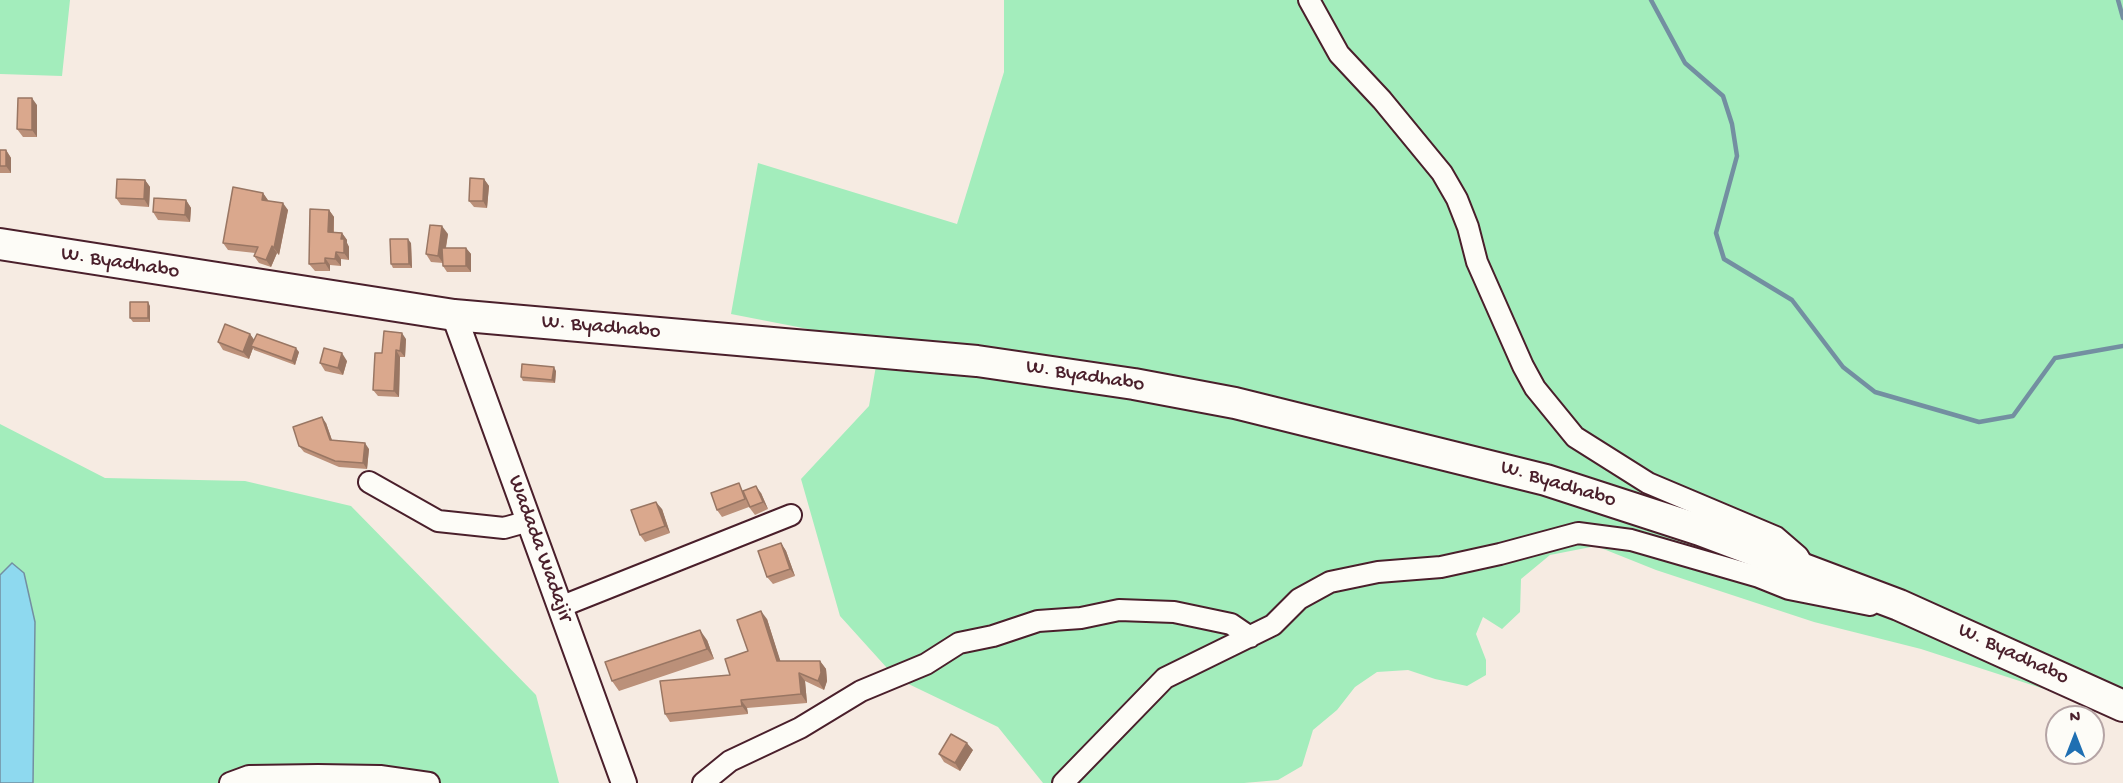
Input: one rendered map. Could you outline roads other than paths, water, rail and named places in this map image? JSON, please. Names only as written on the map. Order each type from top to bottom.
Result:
[{"type":"main road","name":"W. Byadhabo","points":[[0,244],[454,315],[977,361],[1223,400],[1364,433],[1546,480],[1700,530],[1899,605],[2123,706]]},
{"type":"street","points":[[1309,0],[1339,54],[1382,100],[1442,173],[1457,199],[1468,227],[1477,262],[1523,366],[1535,388],[1575,437],[1648,483],[1776,537],[1798,556],[1805,568]]},
{"type":"street","name":"Wadada Wadajir","points":[[454,315],[624,783]]},
{"type":"street","points":[[369,482],[438,521],[504,528],[529,521]]},
{"type":"street","points":[[560,607],[791,515]]},
{"type":"street","points":[[1063,783],[1165,678],[1273,625],[1299,599],[1330,582],[1378,572],[1441,567],[1578,533],[1631,540],[1759,577],[1789,589],[1862,604],[1899,605]]},
{"type":"street","points":[[704,783],[730,760],[800,728],[861,691],[926,664],[958,643],[993,636],[1038,621],[1081,618],[1119,610],[1174,612],[1231,624],[1250,637]]},
{"type":"street","points":[[230,783],[249,776],[307,775],[380,776],[429,783]]},
{"type":"water","points":[[12,563],[24,573],[35,622],[33,783],[0,783],[0,575]]},
{"type":"waterway","points":[[1651,0],[1685,63],[1723,96],[1732,124],[1737,156],[1716,233],[1724,259],[1792,300],[1843,367],[1875,392],[1979,422],[2013,416],[2055,358],[2123,346]]},
{"type":"waterway","points":[[2118,0],[2123,18]]}]
